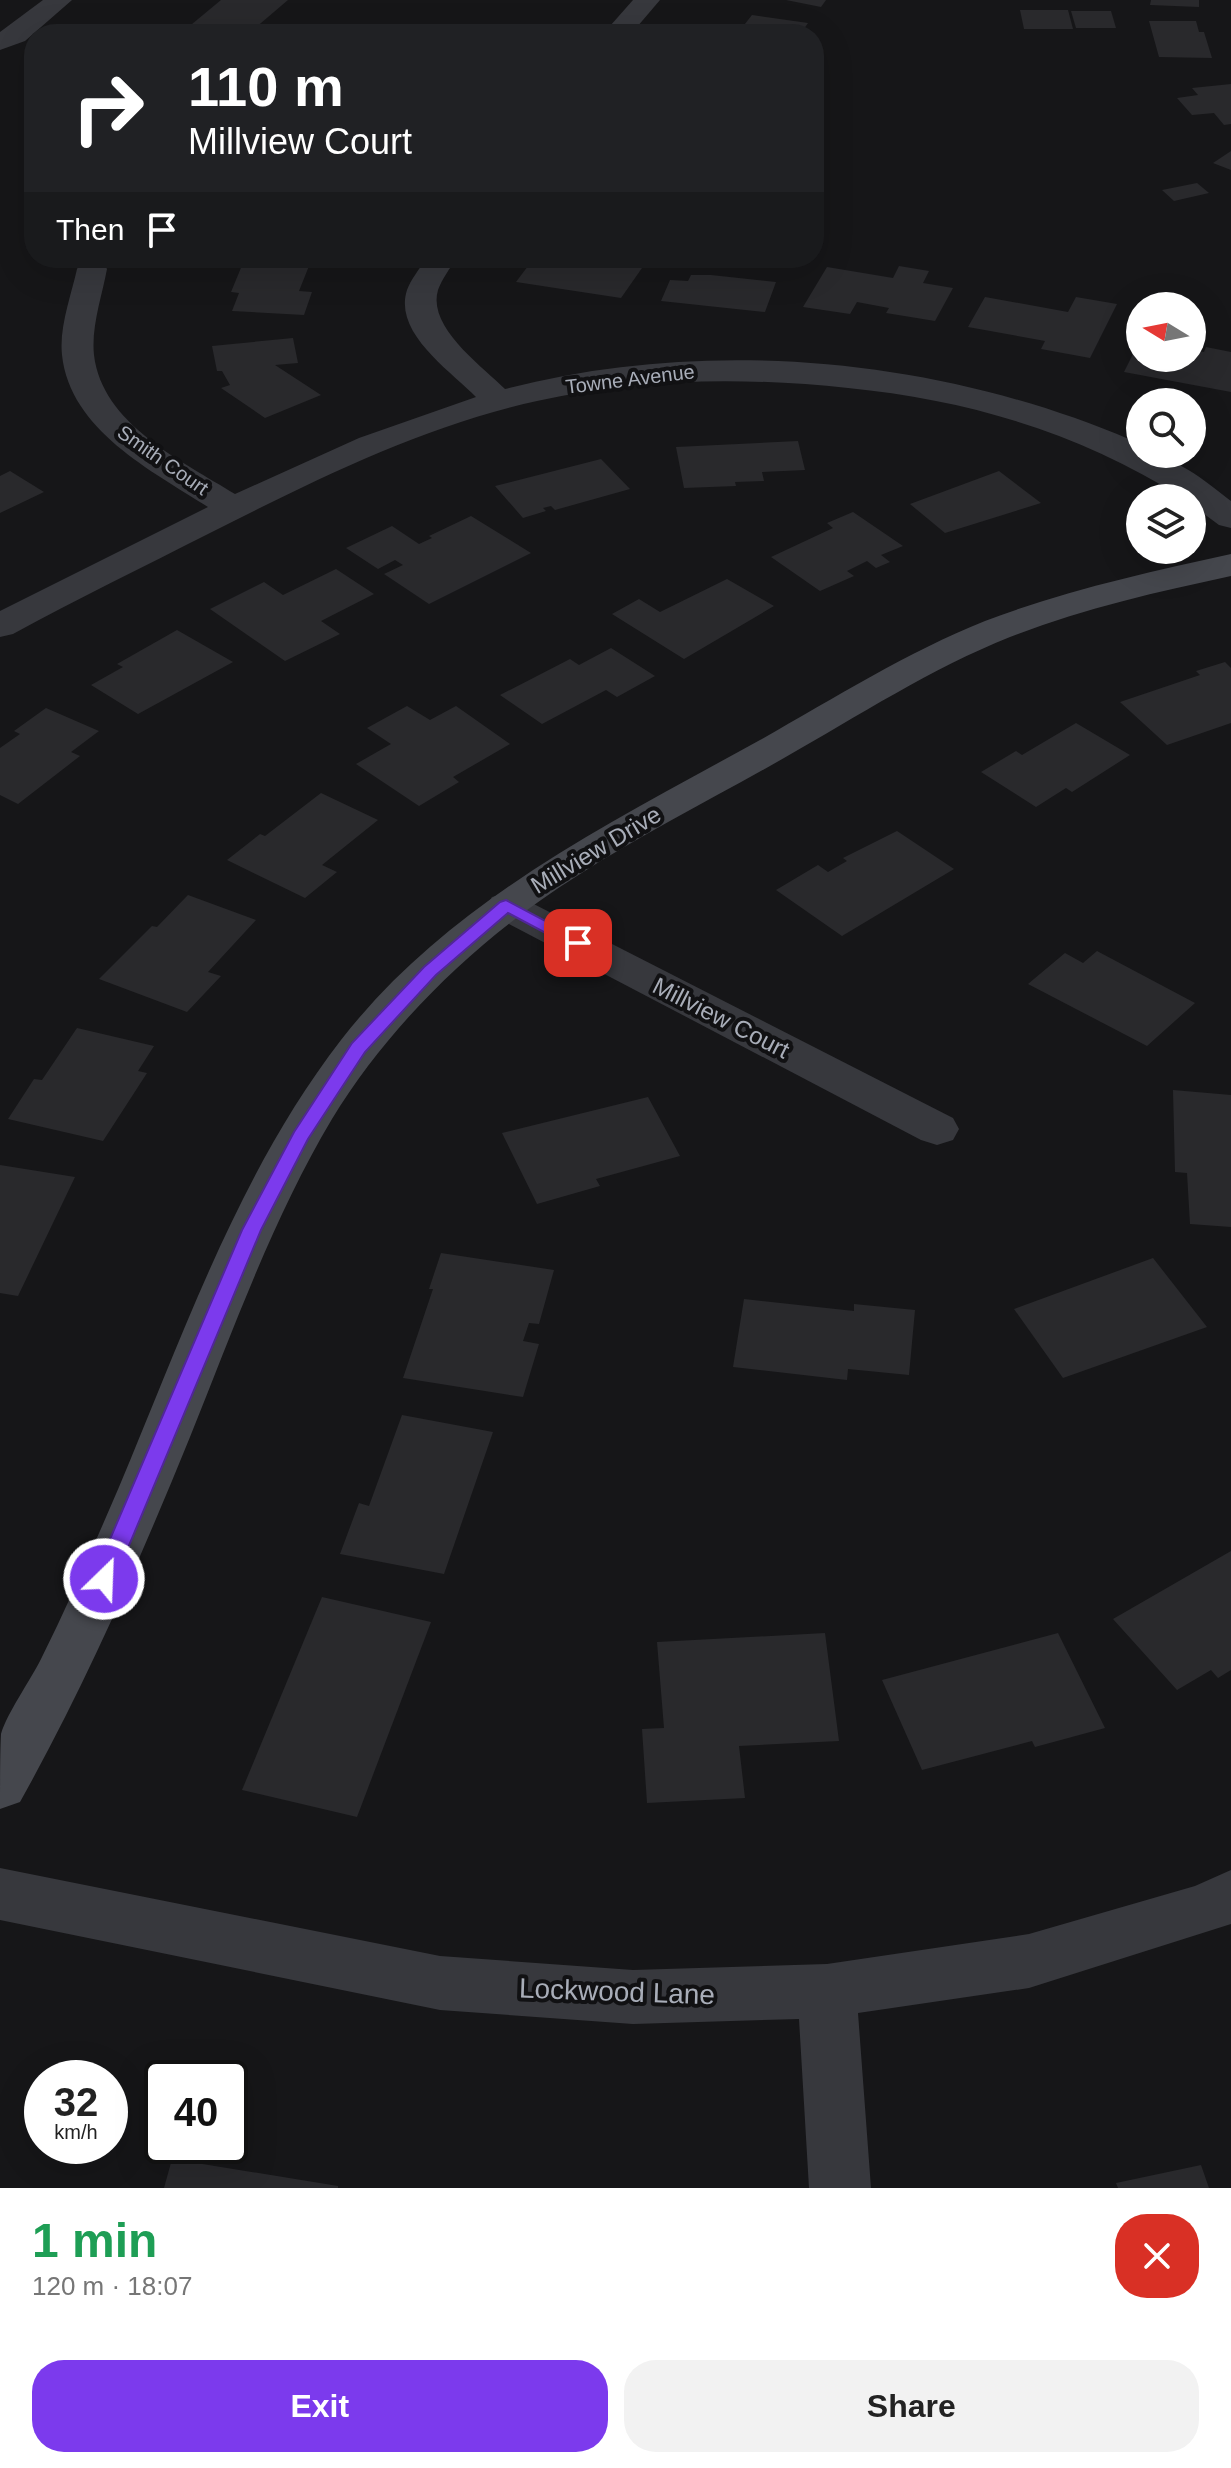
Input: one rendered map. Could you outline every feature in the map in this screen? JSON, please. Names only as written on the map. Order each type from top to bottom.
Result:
[{"type":"street","points":[[29,24],[59,0]]},
{"type":"street","points":[[625,24],[647,0]]},
{"type":"street","points":[[0,42],[24,28]]},
{"type":"street","points":[[436,268],[419,301],[427,329],[499,401]]},
{"type":"street","name":"Smith Court","points":[[92,269],[78,354],[88,394],[116,429],[233,508]]},
{"type":"street","name":"Towne Avenue","points":[[0,626],[233,508],[370,446],[499,401],[588,381],[711,369],[862,379],[946,391],[1076,428],[1140,457],[1191,485],[1231,518]]},
{"type":"street","name":"Millview Drive","points":[[0,1785],[42,1715],[116,1551],[252,1230],[300,1137],[359,1048],[430,971],[506,906],[562,867],[922,665],[998,629],[1138,585],[1231,565]]},
{"type":"street","name":"Millview Court","points":[[506,906],[937,1129]]},
{"type":"street","name":"Lockwood Lane","points":[[0,1894],[440,1983],[633,1997],[827,1991],[1029,1961],[1206,1908],[1231,1896]]},
{"type":"street","points":[[827,1991],[840,2188]]},
{"type":"building","points":[[221,0],[288,0],[260,24],[192,24]]},
{"type":"building","points":[[786,0],[826,0],[821,7]]},
{"type":"building","points":[[1151,0],[1199,0],[1199,7],[1150,5]]},
{"type":"building","points":[[1020,10],[1068,10],[1073,29],[1024,29]]},
{"type":"building","points":[[1071,11],[1111,11],[1116,28],[1076,28]]},
{"type":"building","points":[[752,15],[808,23],[807,24],[745,24]]},
{"type":"building","points":[[1149,21],[1196,21],[1199,32],[1204,32],[1212,58],[1159,57]]},
{"type":"building","points":[[1231,84],[1231,124],[1224,125],[1214,113],[1192,115],[1177,98],[1198,95],[1192,88]]},
{"type":"building","points":[[1231,151],[1231,170],[1213,163]]},
{"type":"building","points":[[1197,183],[1209,193],[1174,201],[1162,190]]},
{"type":"building","points":[[899,266],[929,271],[923,283],[953,288],[935,321],[886,313],[889,308],[857,302],[850,314],[803,307],[827,267],[893,278]]},
{"type":"building","points":[[241,268],[308,268],[299,291],[312,292],[304,315],[232,311],[239,293],[231,292]]},
{"type":"building","points":[[526,268],[642,268],[621,298],[516,282]]},
{"type":"building","points":[[691,275],[776,282],[765,312],[661,301],[670,280],[688,281]]},
{"type":"building","points":[[985,297],[1068,312],[1076,297],[1117,304],[1090,358],[1041,349],[1045,341],[968,327]]},
{"type":"building","points":[[293,338],[298,363],[275,365],[321,395],[265,418],[221,388],[230,385],[222,371],[217,371],[212,346]]},
{"type":"building","points":[[1206,347],[1231,352],[1231,392],[1124,372],[1126,368],[1126,372],[1206,372]]},
{"type":"building","points":[[798,441],[805,470],[762,472],[764,481],[735,482],[736,486],[684,488],[676,447]]},
{"type":"building","points":[[601,459],[630,489],[555,510],[551,506],[543,508],[546,511],[523,518],[495,486]]},
{"type":"building","points":[[10,471],[44,492],[0,513],[0,476]]},
{"type":"building","points":[[999,471],[1041,503],[945,533],[910,504]]},
{"type":"building","points":[[853,512],[903,546],[881,555],[890,562],[876,568],[867,561],[847,571],[854,576],[820,591],[771,557],[833,528],[827,523]]},
{"type":"building","points":[[471,516],[531,553],[429,604],[384,574],[403,565],[395,560],[378,569],[346,548],[392,526],[419,544]]},
{"type":"building","points":[[336,569],[374,594],[321,621],[340,634],[285,661],[210,609],[264,582],[283,595]]},
{"type":"building","points":[[727,579],[774,606],[684,659],[612,614],[639,599],[660,612]]},
{"type":"building","points":[[177,630],[233,662],[138,714],[91,685],[123,667],[117,664]]},
{"type":"building","points":[[611,648],[655,676],[617,697],[606,690],[542,724],[500,695],[570,659],[579,665]]},
{"type":"building","points":[[1225,662],[1231,668],[1231,723],[1167,745],[1120,702],[1200,675],[1196,671]]},
{"type":"building","points":[[407,706],[430,720],[456,706],[510,744],[453,777],[459,782],[419,806],[356,764],[391,744],[367,728]]},
{"type":"building","points":[[46,708],[99,731],[71,752],[80,756],[18,804],[0,795],[0,748],[20,734],[14,731]]},
{"type":"building","points":[[1076,723],[1130,755],[1072,792],[1066,788],[1036,807],[981,772],[1016,751],[1022,755]]},
{"type":"building","points":[[321,793],[378,820],[322,865],[337,872],[305,898],[227,860],[260,834],[265,836]]},
{"type":"building","points":[[897,831],[954,869],[842,936],[776,890],[818,865],[828,872],[847,861],[843,858]]},
{"type":"building","points":[[188,895],[256,920],[208,972],[221,976],[187,1012],[99,979],[152,926],[157,927]]},
{"type":"building","points":[[1097,951],[1195,1003],[1147,1046],[1028,984],[1065,953],[1083,963]]},
{"type":"building","points":[[77,1028],[154,1046],[138,1071],[147,1073],[103,1141],[8,1119],[34,1079],[42,1080]]},
{"type":"building","points":[[1173,1090],[1231,1095],[1231,1227],[1190,1224],[1187,1173],[1175,1172]]},
{"type":"building","points":[[648,1097],[680,1156],[596,1179],[600,1186],[537,1204],[502,1133]]},
{"type":"building","points":[[0,1165],[75,1177],[18,1296],[0,1293]]},
{"type":"building","points":[[441,1253],[554,1270],[539,1324],[529,1323],[523,1341],[539,1344],[523,1397],[403,1378],[433,1289],[429,1289]]},
{"type":"building","points":[[1153,1258],[1207,1327],[1063,1378],[1014,1309]]},
{"type":"building","points":[[744,1299],[854,1311],[854,1304],[915,1310],[909,1375],[848,1369],[847,1380],[733,1367]]},
{"type":"building","points":[[402,1415],[493,1432],[444,1574],[340,1554],[359,1503],[369,1506]]},
{"type":"building","points":[[1231,1551],[1231,1670],[1218,1678],[1211,1670],[1177,1690],[1113,1619]]},
{"type":"building","points":[[322,1597],[431,1622],[357,1817],[242,1790]]},
{"type":"building","points":[[825,1633],[839,1741],[739,1746],[745,1798],[647,1803],[642,1729],[664,1728],[657,1642]]},
{"type":"building","points":[[1058,1633],[1105,1728],[1035,1747],[1032,1741],[922,1770],[882,1680]]},
{"type":"building","points":[[171,2164],[203,2164],[338,2186],[338,2188],[164,2188]]},
{"type":"building","points":[[1201,2165],[1209,2188],[1118,2188],[1116,2183]]},
{"type":"route","points":[[104,1579],[252,1230],[300,1137],[359,1048],[430,971],[506,906],[578,943]]}]
